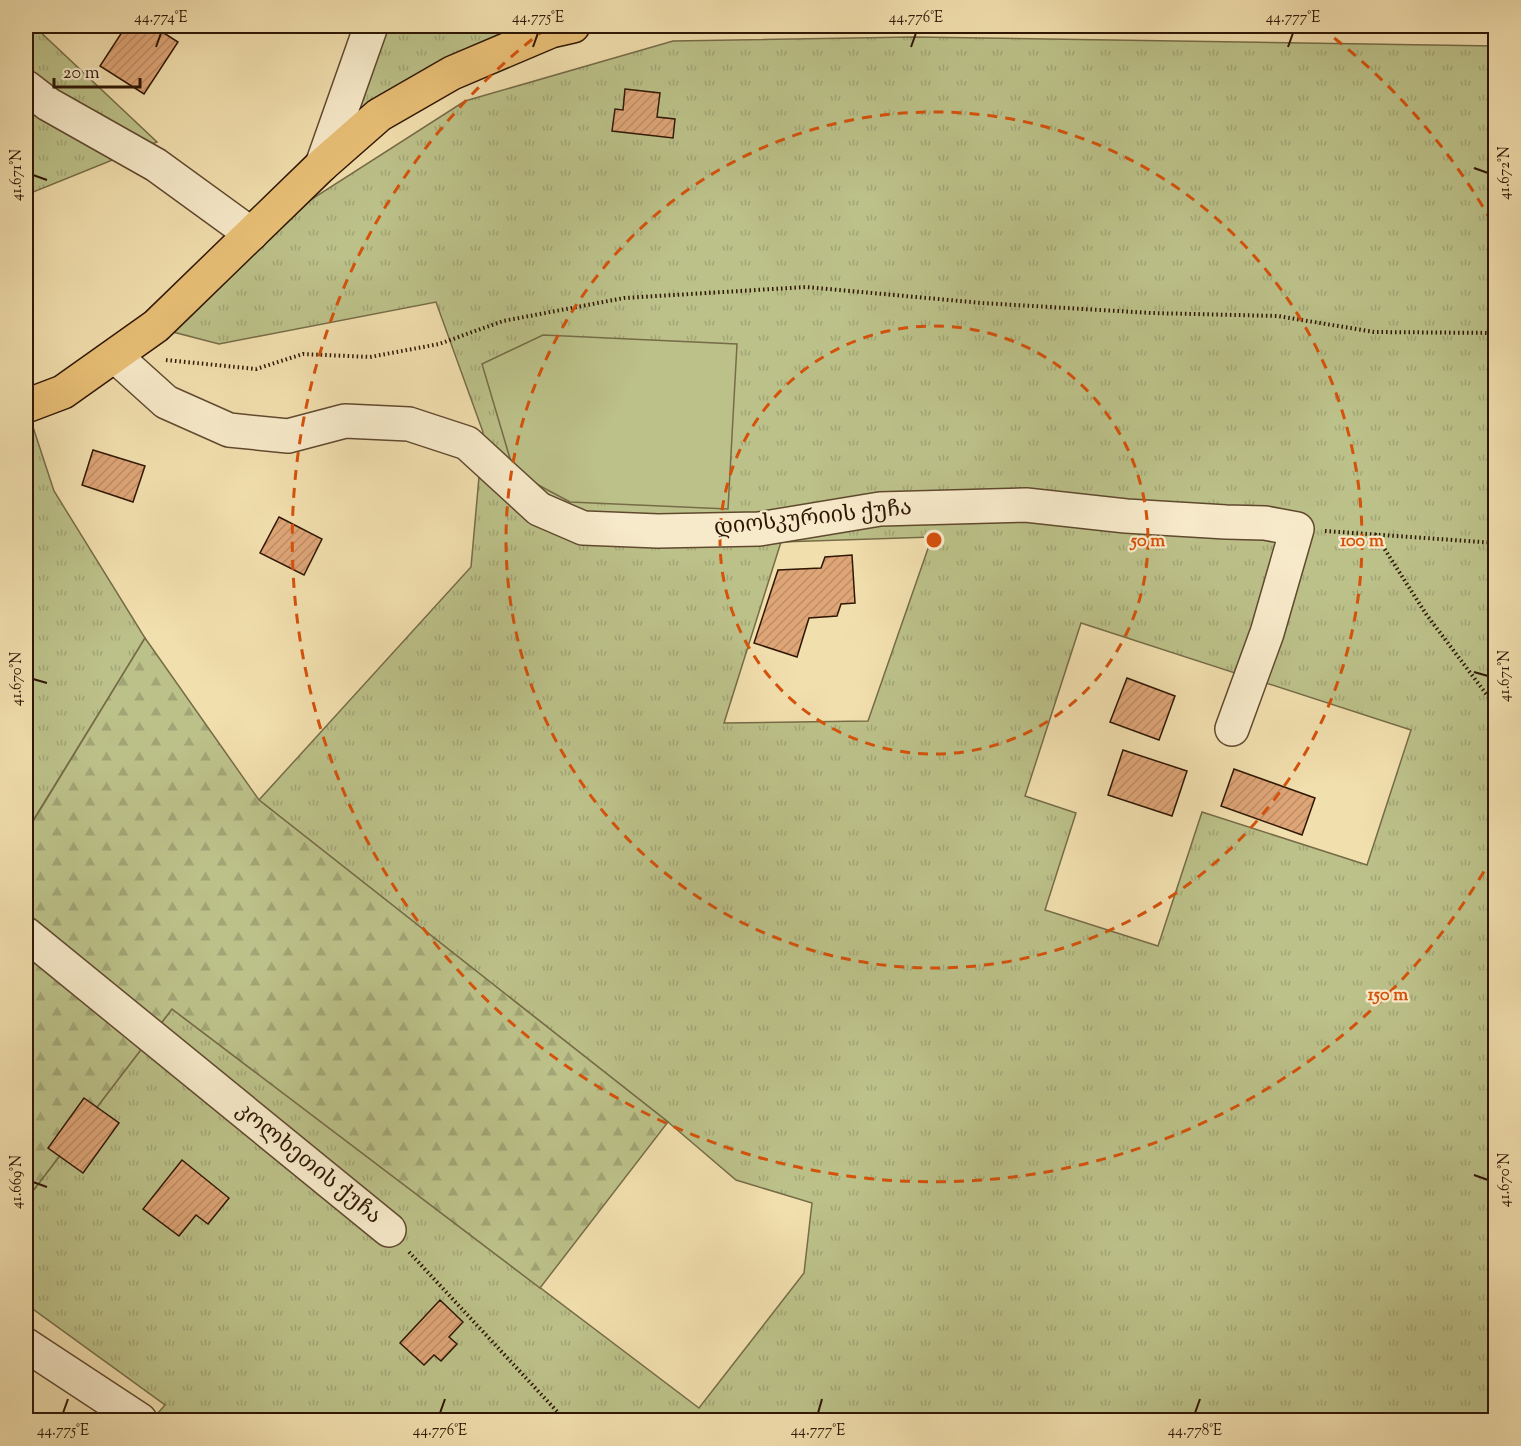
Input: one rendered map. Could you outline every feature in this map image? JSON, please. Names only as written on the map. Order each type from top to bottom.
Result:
[{"type":"main road","points":[[26,406],[63,392],[156,326],[322,165],[379,115],[452,73],[551,32],[573,26]]},
{"type":"street","points":[[322,165],[371,26]]},
{"type":"street","points":[[26,87],[48,104],[156,165],[251,234]]},
{"type":"street","name":"დიოსკურიის ქუჩა","points":[[115,356],[166,402],[229,430],[288,435],[345,421],[409,424],[467,443],[539,509],[584,528],[658,531],[759,529],[880,509],[1026,505],[1126,516],[1265,523],[1298,529]]},
{"type":"street","points":[[1232,729],[1267,633],[1298,529]]},
{"type":"street","name":"კოლხეთის ქუჩა","points":[[26,934],[389,1230]]},
{"type":"street","points":[[26,1345],[140,1420]]},
{"type":"path","points":[[1485,26],[1496,33]]},
{"type":"path","points":[[161,360],[256,369],[303,354],[370,357],[439,344],[503,321],[624,298],[806,287],[1049,307],[1151,313],[1278,316],[1374,332],[1481,333],[1496,331]]},
{"type":"path","points":[[1298,529],[1496,543]]},
{"type":"path","points":[[1375,534],[1426,614],[1496,707]]},
{"type":"path","name":"კოლხეთის ქუჩა","points":[[389,1230],[565,1420]]},
{"type":"green space","points":[[26,26],[34,26],[157,142],[26,195]]},
{"type":"green space","points":[[371,26],[573,26],[551,31],[322,165]]},
{"type":"green space","points":[[914,37],[1495,46],[1495,1420],[152,1420],[165,1405],[26,1304],[26,1200],[172,1009],[699,1408],[804,1273],[812,1203],[736,1180],[668,1122],[259,800],[471,567],[483,432],[436,302],[219,344],[173,332],[304,204],[465,101],[673,41]],"holes":[[[932,537],[868,721],[724,723],[781,542]],[[1081,623],[1411,730],[1367,865],[1202,812],[1158,946],[1045,910],[1076,813],[1025,796]]]},
{"type":"green space","points":[[543,335],[737,344],[728,509],[570,502],[514,472],[482,364]]},
{"type":"green space","points":[[31,421],[54,491],[145,638],[26,832],[26,423]]},
{"type":"green space","points":[[145,638],[259,800],[668,1122],[540,1288],[172,1009],[26,1200],[26,833]]},
{"type":"building","points":[[126,26],[153,26],[178,42],[144,94],[100,66]]},
{"type":"building","points":[[625,89],[660,93],[657,117],[675,119],[673,138],[612,131],[615,109],[623,110]]},
{"type":"building","points":[[93,450],[145,466],[133,502],[82,485]]},
{"type":"building","points":[[279,517],[322,539],[304,575],[260,553]]},
{"type":"building","points":[[852,555],[855,603],[841,604],[837,616],[809,618],[797,657],[754,643],[778,570],[821,568],[825,557]]},
{"type":"building","points":[[1127,678],[1175,696],[1159,740],[1110,722]]},
{"type":"building","points":[[1123,750],[1187,771],[1172,816],[1108,795]]},
{"type":"building","points":[[1234,769],[1315,798],[1302,835],[1221,806]]},
{"type":"building","points":[[84,1098],[119,1123],[83,1173],[48,1148]]},
{"type":"building","points":[[182,1160],[229,1198],[208,1224],[196,1215],[179,1236],[143,1209]]},
{"type":"building","points":[[440,1300],[463,1322],[449,1337],[457,1344],[441,1361],[434,1355],[424,1365],[400,1343]]}]
